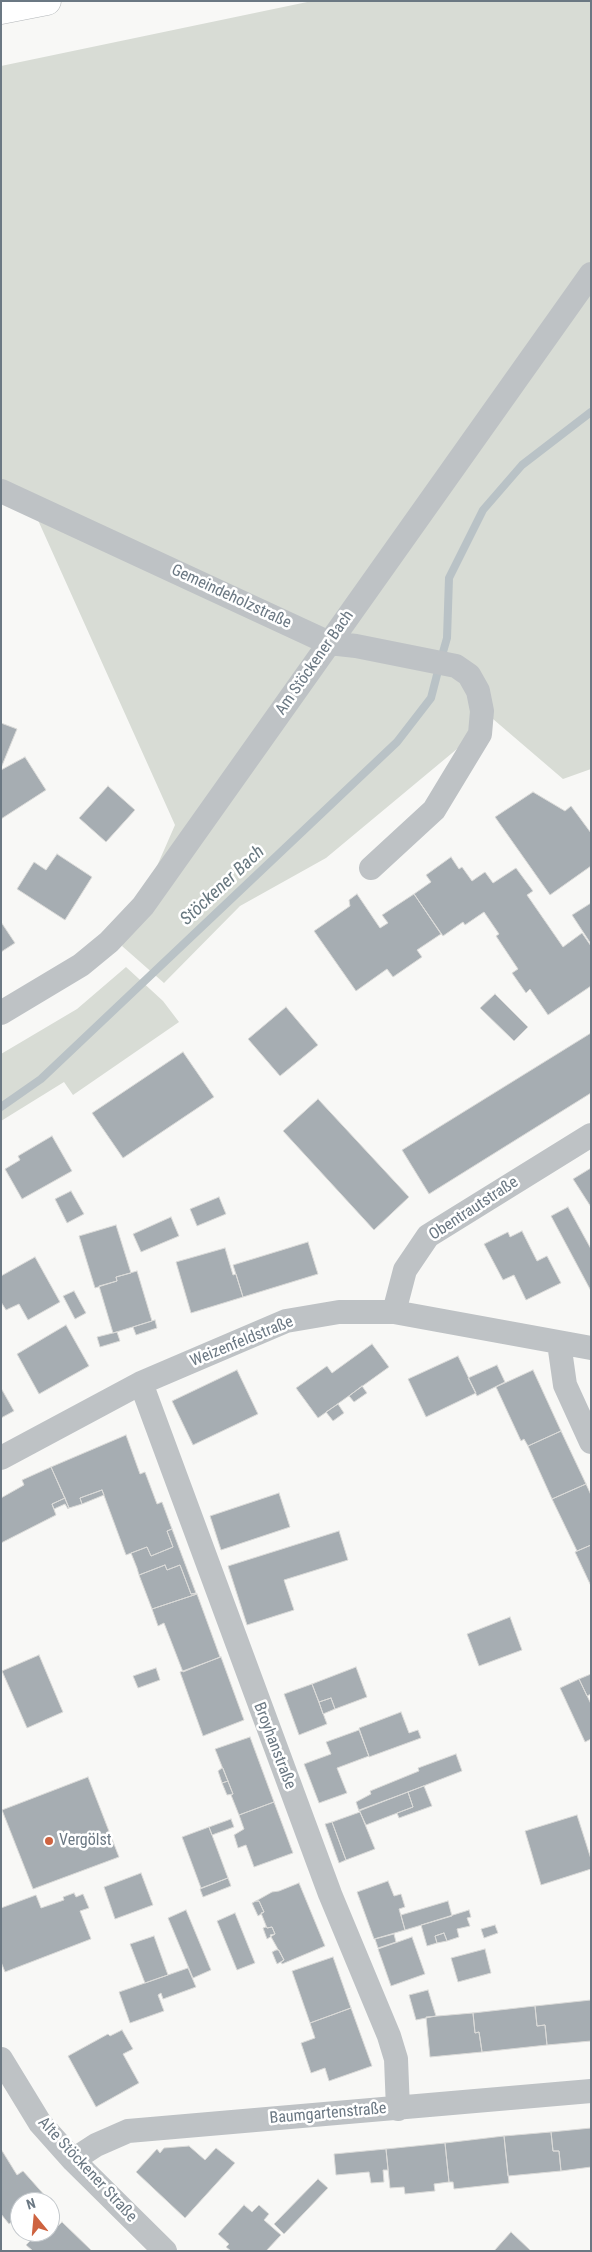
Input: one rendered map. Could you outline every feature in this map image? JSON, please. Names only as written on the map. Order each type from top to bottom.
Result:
[{"type":"main road","points":[[1,10],[47,1]]},
{"type":"street","name":"Am Stöckener Bach","points":[[1,1014],[81,965],[109,942],[143,906],[591,274]]},
{"type":"street","name":"Gemeindeholzstraße","points":[[1,491],[329,642],[456,666],[469,675],[478,691],[482,711],[480,734],[434,810],[371,868]]},
{"type":"street","name":"Obentrautstraße","points":[[394,1312],[405,1270],[428,1236],[591,1135]]},
{"type":"street","name":"Weizenfeldstraße","points":[[1,1458],[142,1383],[286,1321],[339,1312],[394,1312],[591,1348]]},
{"type":"street","points":[[559,1343],[565,1385],[591,1442]]},
{"type":"street","name":"Broyhanstraße","points":[[142,1383],[326,1884],[389,2036],[396,2059],[398,2108]]},
{"type":"street","name":"Alte Stöckener Straße","points":[[1,2059],[40,2123],[73,2160],[165,2251]]},
{"type":"street","name":"Baumgartenstraße","points":[[73,2160],[96,2145],[128,2131],[591,2091]]},
{"type":"shaded area","points":[[312,1],[591,1],[591,769],[563,779],[493,719],[326,858],[240,906],[164,983],[122,946],[175,825],[24,489],[1,481],[1,66]]},
{"type":"shaded area","points":[[126,967],[163,1001],[179,1022],[73,1095],[64,1082],[1,1121],[1,1054],[77,1009]]},
{"type":"building","points":[[1,723],[17,729],[1,768]]},
{"type":"building","points":[[25,757],[46,790],[1,819],[1,770]]},
{"type":"building","points":[[108,786],[135,810],[106,842],[79,818]]},
{"type":"building","points":[[533,792],[565,811],[571,806],[591,833],[591,866],[550,895],[495,817]]},
{"type":"building","points":[[57,854],[92,877],[65,920],[17,889],[34,862],[46,870]]},
{"type":"building","points":[[451,857],[459,869],[462,867],[472,881],[485,872],[493,883],[516,868],[533,891],[527,895],[563,947],[582,933],[591,946],[591,986],[548,1015],[530,989],[526,993],[512,973],[518,969],[496,936],[499,934],[484,912],[465,925],[463,922],[443,936],[414,894],[431,882],[426,875]]},
{"type":"building","points":[[357,894],[380,928],[388,923],[382,915],[414,894],[441,934],[417,950],[422,957],[393,977],[387,969],[356,991],[314,931],[350,906],[349,900]]},
{"type":"building","points":[[591,903],[591,944],[572,915]]},
{"type":"building","points":[[1,922],[15,943],[1,952]]},
{"type":"building","points":[[495,994],[528,1027],[514,1041],[480,1008]]},
{"type":"building","points":[[286,1007],[318,1045],[280,1076],[248,1039]]},
{"type":"building","points":[[591,1033],[591,1093],[429,1194],[402,1150]]},
{"type":"building","points":[[183,1052],[214,1097],[123,1158],[92,1113]]},
{"type":"building","points":[[318,1099],[409,1197],[374,1230],[283,1131]]},
{"type":"building","points":[[52,1136],[72,1171],[22,1199],[5,1169],[20,1160],[18,1156]]},
{"type":"building","points":[[591,1168],[591,1207],[573,1179]]},
{"type":"building","points":[[71,1191],[84,1214],[67,1223],[55,1199]]},
{"type":"building","points":[[219,1197],[226,1214],[197,1226],[190,1209]]},
{"type":"building","points":[[568,1207],[591,1249],[591,1291],[551,1216]]},
{"type":"building","points":[[171,1217],[179,1236],[141,1252],[133,1234]]},
{"type":"building","points":[[116,1225],[131,1273],[116,1277],[117,1281],[95,1288],[79,1236]]},
{"type":"building","points":[[522,1231],[537,1261],[547,1256],[561,1283],[526,1300],[514,1275],[503,1280],[484,1244],[508,1232],[510,1237]]},
{"type":"building","points":[[308,1242],[318,1274],[243,1297],[233,1265]]},
{"type":"building","points":[[225,1248],[233,1275],[236,1274],[243,1297],[191,1313],[176,1262]]},
{"type":"building","points":[[35,1257],[60,1302],[28,1320],[19,1304],[6,1310],[1,1302],[1,1276]]},
{"type":"building","points":[[137,1271],[152,1321],[113,1333],[99,1286],[117,1281],[116,1277]]},
{"type":"building","points":[[74,1291],[86,1313],[75,1319],[63,1296]]},
{"type":"building","points":[[155,1320],[157,1328],[136,1335],[133,1327]]},
{"type":"building","points":[[66,1325],[89,1366],[39,1394],[17,1354]]},
{"type":"building","points":[[117,1332],[120,1341],[100,1347],[97,1337]]},
{"type":"building","points":[[372,1344],[389,1367],[318,1418],[296,1388],[327,1366],[332,1373]]},
{"type":"building","points":[[458,1356],[476,1393],[426,1417],[408,1379]]},
{"type":"building","points":[[497,1365],[505,1382],[477,1396],[468,1378]]},
{"type":"building","points":[[237,1370],[258,1414],[193,1445],[172,1401]]},
{"type":"building","points":[[533,1370],[561,1431],[528,1446],[524,1439],[521,1441],[496,1387]]},
{"type":"building","points":[[362,1386],[367,1393],[354,1402],[349,1396]]},
{"type":"building","points":[[1,1388],[14,1411],[1,1418]]},
{"type":"building","points":[[338,1404],[344,1413],[333,1421],[326,1412]]},
{"type":"building","points":[[561,1431],[586,1484],[552,1499],[528,1446]]},
{"type":"building","points":[[126,1435],[140,1474],[145,1472],[157,1504],[162,1502],[172,1529],[167,1531],[173,1547],[151,1556],[147,1547],[126,1555],[102,1490],[80,1498],[82,1504],[69,1508],[51,1467]]},
{"type":"building","points":[[51,1467],[65,1498],[52,1504],[56,1515],[1,1543],[1,1498],[24,1485],[22,1480]]},
{"type":"building","points":[[586,1484],[591,1495],[591,1545],[577,1551],[552,1499]]},
{"type":"building","points":[[102,1490],[104,1495],[82,1504],[80,1498]]},
{"type":"building","points":[[279,1493],[290,1527],[221,1550],[210,1516]]},
{"type":"building","points":[[65,1498],[68,1509],[65,1504],[54,1509],[52,1504]]},
{"type":"building","points":[[172,1529],[196,1593],[191,1594],[180,1565],[167,1570],[165,1565],[139,1575],[131,1553],[147,1547],[151,1556],[173,1547],[167,1531]]},
{"type":"building","points":[[339,1531],[348,1560],[284,1580],[294,1610],[247,1625],[228,1566]]},
{"type":"building","points":[[591,1545],[591,1586],[575,1552]]},
{"type":"building","points":[[165,1565],[167,1570],[180,1565],[191,1594],[197,1594],[152,1609],[139,1575]]},
{"type":"building","points":[[197,1594],[220,1657],[183,1672],[164,1623],[158,1626],[152,1609]]},
{"type":"building","points":[[510,1617],[522,1650],[479,1666],[467,1634]]},
{"type":"building","points":[[39,1655],[63,1712],[27,1728],[2,1671]]},
{"type":"building","points":[[221,1657],[244,1720],[203,1736],[180,1672]]},
{"type":"building","points":[[356,1667],[367,1697],[335,1709],[331,1698],[319,1702],[312,1684]]},
{"type":"building","points":[[156,1668],[160,1680],[138,1688],[133,1676]]},
{"type":"building","points":[[591,1674],[591,1694],[587,1696],[579,1679]]},
{"type":"building","points":[[579,1679],[591,1704],[591,1739],[585,1742],[560,1688]]},
{"type":"building","points":[[312,1684],[327,1724],[299,1735],[284,1694]]},
{"type":"building","points":[[331,1698],[335,1709],[323,1714],[319,1702]]},
{"type":"building","points":[[401,1712],[409,1733],[418,1730],[421,1738],[369,1757],[359,1728]]},
{"type":"building","points":[[359,1730],[369,1756],[337,1768],[347,1793],[319,1803],[304,1764],[331,1754],[326,1742]]},
{"type":"building","points":[[250,1737],[274,1802],[239,1815],[231,1795],[233,1794],[215,1749]]},
{"type":"building","points":[[456,1754],[462,1771],[359,1811],[356,1802],[371,1794],[370,1791],[419,1771],[418,1768]]},
{"type":"building","points":[[222,1768],[228,1781],[222,1783],[218,1771]]},
{"type":"building","points":[[88,1777],[119,1857],[33,1889],[2,1810]]},
{"type":"building","points":[[228,1781],[233,1794],[227,1795],[222,1783]]},
{"type":"building","points":[[424,1786],[432,1806],[399,1818],[397,1813],[413,1807],[408,1792]]},
{"type":"building","points":[[408,1792],[413,1807],[366,1825],[359,1810]]},
{"type":"building","points":[[274,1802],[293,1853],[254,1867],[246,1845],[238,1848],[234,1835],[244,1829],[239,1815]]},
{"type":"building","points":[[360,1812],[375,1849],[346,1860],[332,1822]]},
{"type":"building","points":[[577,1815],[591,1859],[591,1869],[541,1885],[525,1831]]},
{"type":"building","points":[[231,1819],[234,1827],[212,1835],[209,1827]]},
{"type":"building","points":[[332,1822],[346,1860],[339,1863],[325,1824]]},
{"type":"building","points":[[209,1827],[228,1878],[201,1888],[182,1837]]},
{"type":"building","points":[[141,1873],[153,1905],[115,1919],[104,1887]]},
{"type":"building","points":[[228,1878],[231,1886],[203,1897],[200,1889]]},
{"type":"building","points":[[388,1881],[394,1896],[401,1894],[405,1907],[399,1909],[405,1930],[374,1939],[357,1892]]},
{"type":"building","points":[[299,1883],[325,1946],[282,1964],[281,1962],[284,1960],[270,1935],[275,1934],[272,1927],[267,1928],[261,1913],[264,1912],[259,1901],[256,1901],[272,1892]]},
{"type":"building","points":[[74,1893],[76,1897],[83,1894],[89,1908],[80,1911],[91,1939],[5,1972],[1,1962],[1,1908],[36,1895],[41,1908],[64,1900],[63,1897]]},
{"type":"building","points":[[259,1901],[264,1912],[258,1916],[252,1903]]},
{"type":"building","points":[[448,1901],[452,1916],[405,1930],[401,1915]]},
{"type":"building","points":[[186,1910],[211,1970],[193,1978],[168,1918]]},
{"type":"building","points":[[469,1910],[471,1917],[467,1918],[470,1926],[457,1929],[459,1937],[447,1941],[444,1933],[435,1936],[437,1943],[427,1946],[421,1925]]},
{"type":"building","points":[[235,1913],[255,1963],[237,1970],[217,1921]]},
{"type":"building","points":[[495,1925],[498,1933],[484,1938],[481,1929]]},
{"type":"building","points":[[272,1927],[275,1934],[267,1939],[263,1928]]},
{"type":"building","points":[[444,1933],[447,1941],[437,1943],[435,1936]]},
{"type":"building","points":[[394,1934],[396,1942],[378,1948],[375,1939]]},
{"type":"building","points":[[154,1936],[168,1975],[145,1983],[130,1944]]},
{"type":"building","points":[[412,1937],[425,1974],[391,1986],[378,1949]]},
{"type":"building","points":[[485,1949],[491,1973],[458,1982],[451,1958]]},
{"type":"building","points":[[279,1950],[284,1960],[277,1964],[272,1952]]},
{"type":"building","points":[[333,1957],[351,2008],[310,2023],[292,1971]]},
{"type":"building","points":[[188,1968],[196,1987],[163,1999],[161,1993],[158,1995],[164,2011],[130,2023],[119,1992]]},
{"type":"building","points":[[428,1990],[436,2016],[416,2020],[409,1995]]},
{"type":"building","points":[[591,2000],[591,2041],[547,2045],[545,2025],[537,2026],[535,2006]]},
{"type":"building","points":[[535,2006],[537,2026],[545,2025],[547,2045],[482,2052],[479,2032],[475,2033],[473,2013]]},
{"type":"building","points":[[351,2008],[372,2066],[329,2081],[325,2068],[311,2073],[301,2043],[315,2038],[310,2023]]},
{"type":"building","points":[[473,2013],[475,2033],[479,2032],[482,2052],[430,2057],[426,2017]]},
{"type":"building","points":[[122,2030],[133,2049],[123,2054],[139,2083],[96,2107],[68,2056],[108,2034],[110,2036]]},
{"type":"building","points":[[591,2128],[591,2167],[561,2171],[559,2151],[553,2151],[551,2132]]},
{"type":"building","points":[[551,2132],[553,2151],[559,2151],[561,2171],[508,2176],[504,2136]]},
{"type":"building","points":[[504,2136],[509,2183],[454,2189],[453,2182],[449,2182],[445,2143]]},
{"type":"building","points":[[445,2143],[449,2182],[434,2184],[435,2191],[405,2194],[404,2187],[390,2188],[386,2149]]},
{"type":"building","points":[[189,2146],[205,2160],[216,2148],[235,2163],[185,2218],[136,2172],[157,2149],[160,2153],[164,2148]]},
{"type":"building","points":[[1,2149],[17,2175],[23,2171],[42,2192],[10,2192],[10,2223],[1,2214]]},
{"type":"building","points":[[386,2149],[388,2170],[383,2170],[384,2182],[371,2183],[369,2172],[336,2175],[334,2154]]},
{"type":"building","points":[[318,2179],[328,2188],[284,2234],[274,2224]]},
{"type":"building","points":[[244,2205],[252,2212],[259,2205],[269,2214],[264,2220],[281,2235],[266,2251],[231,2251],[226,2247],[229,2244],[218,2234]]},
{"type":"building","points":[[62,2222],[92,2251],[33,2251],[26,2245],[29,2242],[60,2242],[60,2224]]},
{"type":"building","points":[[511,2232],[531,2251],[494,2251]]},
{"type":"waterway","name":"Stöckener Bach","points":[[441,659],[447,638],[449,578],[483,510],[522,465],[591,412]]},
{"type":"waterway","name":"Stöckener Bach","points":[[1,1107],[41,1079],[397,742],[431,698],[439,667]]},
{"type":"place","name":"Vergölst","points":[[49,1841]]}]
